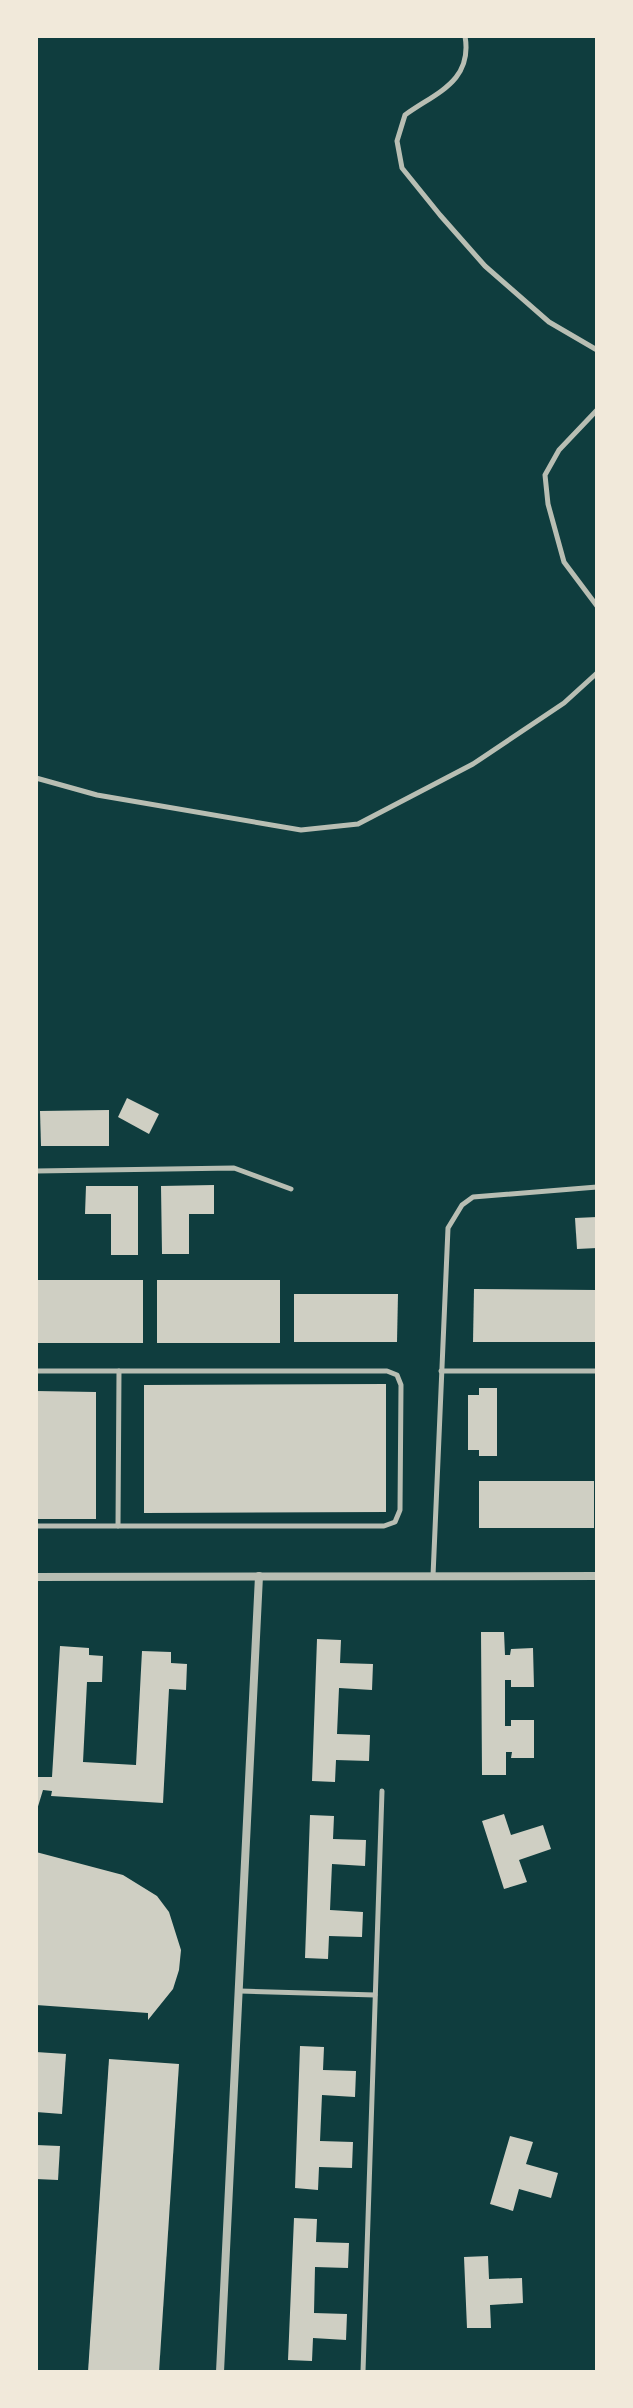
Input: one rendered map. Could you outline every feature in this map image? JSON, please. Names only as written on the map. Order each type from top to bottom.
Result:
[{"type":"street","points":[[220,2372],[259,1576]]},
{"type":"street","points":[[36,1577],[597,1576]]},
{"type":"lane","points":[[465,36],[461,70],[448,89],[405,115],[397,141],[402,168],[485,266],[549,322],[597,350]]},
{"type":"lane","points":[[597,410],[559,450],[545,475],[548,504],[564,562],[597,606]]},
{"type":"lane","points":[[36,778],[97,795],[301,830],[358,824],[473,764],[564,703],[597,673]]},
{"type":"lane","points":[[36,1171],[234,1168],[291,1189]]},
{"type":"lane","points":[[433,1576],[448,1228],[462,1205],[486,1193],[597,1187]]},
{"type":"lane","points":[[36,1371],[387,1371],[397,1375],[401,1385],[400,1510],[395,1522],[384,1526],[36,1526]]},
{"type":"lane","points":[[118,1526],[119,1371]]},
{"type":"lane","points":[[441,1371],[597,1371]]},
{"type":"lane","points":[[363,2372],[382,1791]]},
{"type":"lane","points":[[239,1991],[375,1995]]},
{"type":"building","points":[[127,1098],[159,1114],[149,1134],[118,1117]]},
{"type":"building","points":[[109,1110],[109,1146],[41,1146],[40,1111]]},
{"type":"building","points":[[214,1185],[214,1214],[189,1214],[189,1254],[162,1254],[161,1186]]},
{"type":"building","points":[[86,1186],[138,1186],[138,1255],[111,1255],[111,1214],[85,1214]]},
{"type":"building","points":[[597,1217],[597,1248],[577,1249],[575,1218]]},
{"type":"building","points":[[36,1280],[143,1280],[143,1343],[36,1343]]},
{"type":"building","points":[[157,1280],[280,1280],[280,1343],[157,1343]]},
{"type":"building","points":[[474,1289],[597,1290],[597,1342],[473,1342]]},
{"type":"building","points":[[294,1294],[398,1294],[397,1342],[294,1342]]},
{"type":"building","points":[[386,1384],[386,1512],[144,1513],[144,1385]]},
{"type":"building","points":[[479,1388],[497,1388],[497,1456],[479,1456],[479,1450],[468,1450],[468,1395],[479,1395]]},
{"type":"building","points":[[36,1391],[96,1392],[96,1519],[36,1519]]},
{"type":"building","points":[[479,1481],[594,1481],[594,1528],[479,1528]]},
{"type":"building","points":[[481,1632],[504,1632],[505,1655],[510,1655],[511,1649],[533,1648],[534,1687],[511,1687],[511,1680],[505,1680],[505,1726],[511,1726],[511,1720],[534,1720],[534,1758],[511,1758],[512,1752],[506,1752],[506,1775],[482,1775]]},
{"type":"building","points":[[317,1639],[341,1640],[340,1663],[373,1664],[372,1690],[339,1688],[337,1734],[370,1735],[369,1761],[336,1760],[335,1782],[312,1781]]},
{"type":"building","points":[[60,1646],[89,1648],[89,1655],[103,1656],[102,1682],[87,1682],[83,1762],[136,1765],[142,1651],[171,1652],[171,1663],[187,1664],[186,1690],[169,1689],[163,1803],[51,1796],[52,1791],[43,1790],[36,1813],[36,1777],[52,1777]]},
{"type":"building","points":[[504,1814],[511,1835],[543,1825],[551,1849],[519,1860],[527,1882],[504,1889],[482,1821]]},
{"type":"building","points":[[310,1815],[334,1816],[333,1839],[366,1840],[365,1866],[332,1864],[330,1910],[363,1912],[362,1937],[329,1936],[328,1959],[305,1958]]},
{"type":"building","points":[[36,1852],[123,1875],[157,1896],[169,1912],[181,1950],[179,1970],[173,1989],[148,2020],[148,2013],[36,2005]]},
{"type":"building","points":[[300,2046],[324,2047],[323,2070],[356,2071],[355,2097],[322,2095],[320,2141],[353,2142],[352,2168],[319,2167],[318,2190],[295,2188]]},
{"type":"building","points":[[36,2052],[66,2054],[62,2114],[36,2112]]},
{"type":"building","points":[[109,2059],[179,2064],[159,2372],[88,2372]]},
{"type":"building","points":[[510,2136],[533,2142],[526,2164],[558,2173],[551,2198],[519,2189],[513,2211],[490,2204]]},
{"type":"building","points":[[36,2145],[60,2146],[58,2180],[36,2179]]},
{"type":"building","points":[[294,2218],[317,2219],[316,2242],[349,2243],[348,2268],[315,2267],[314,2313],[347,2314],[346,2340],[313,2338],[312,2361],[288,2360]]},
{"type":"building","points":[[488,2256],[489,2279],[522,2278],[523,2303],[490,2305],[491,2328],[467,2328],[464,2257]]}]
